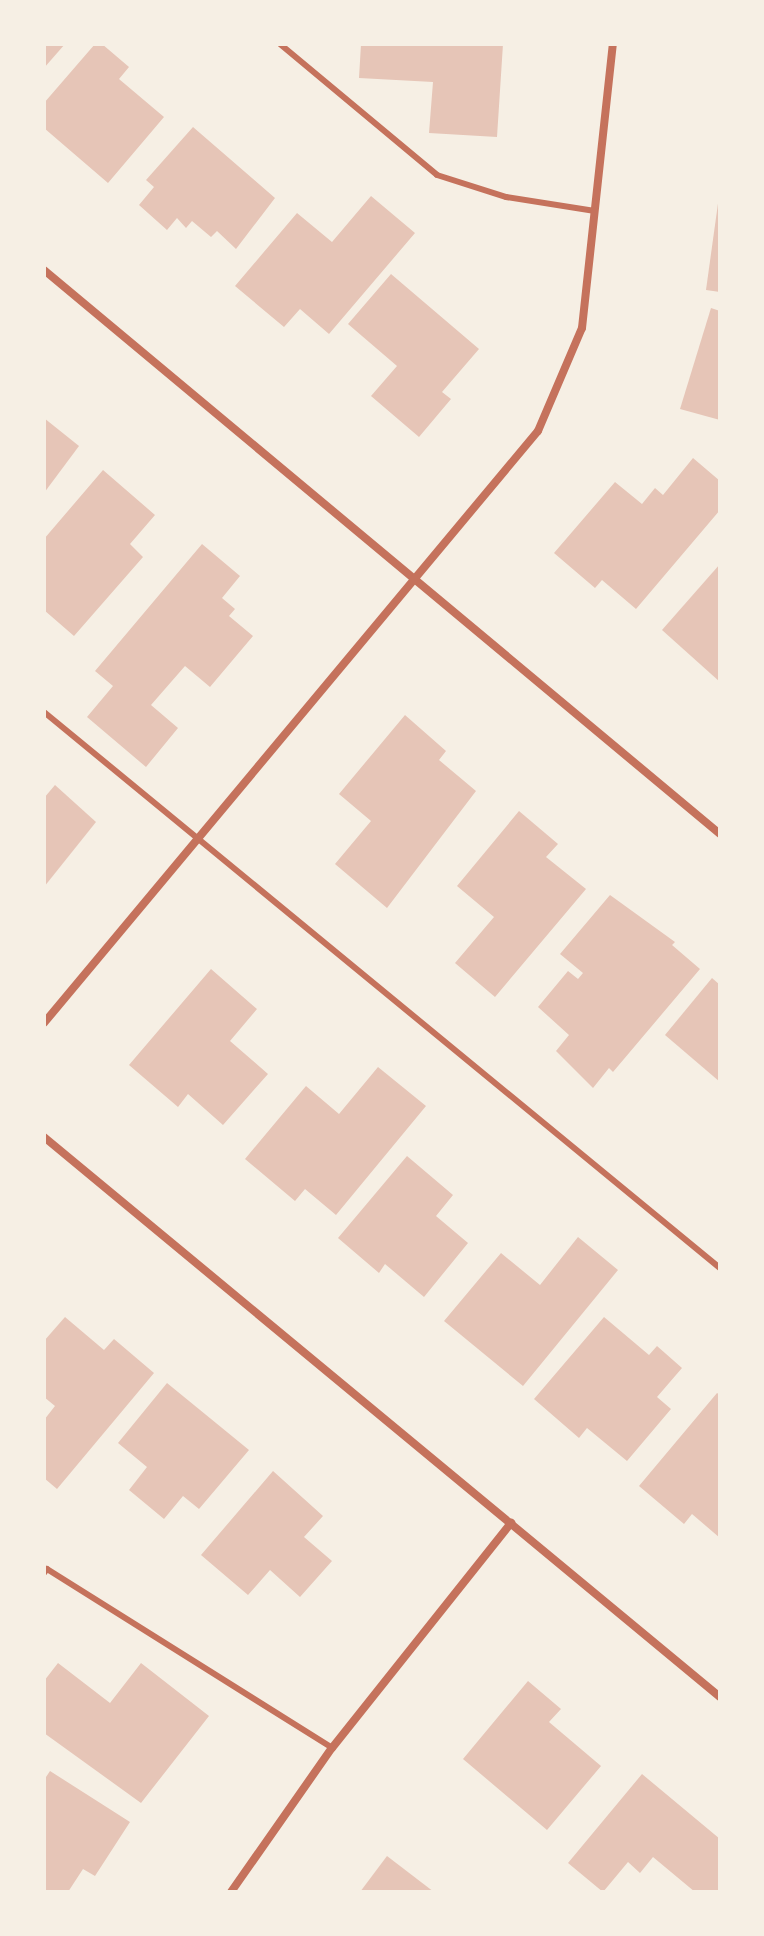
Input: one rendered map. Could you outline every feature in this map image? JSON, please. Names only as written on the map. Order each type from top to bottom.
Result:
[{"type":"street","points":[[44,1023],[200,841],[538,431],[582,328],[613,44]]},
{"type":"street","points":[[44,270],[720,834]]},
{"type":"street","points":[[44,1137],[720,1697]]},
{"type":"street","points":[[231,1892],[332,1748],[511,1523]]},
{"type":"lane","points":[[280,44],[437,175],[506,197],[595,211]]},
{"type":"lane","points":[[44,712],[720,1268]]},
{"type":"lane","points":[[45,1570],[332,1748]]},
{"type":"building","points":[[44,44],[65,44],[44,68]]},
{"type":"building","points":[[95,44],[102,44],[129,67],[119,79],[164,117],[108,183],[44,128],[44,103]]},
{"type":"building","points":[[361,44],[503,44],[497,137],[429,133],[433,82],[359,78]]},
{"type":"building","points":[[193,127],[275,198],[236,249],[217,231],[211,237],[192,221],[186,228],[177,218],[167,230],[139,205],[154,187],[146,180]]},
{"type":"building","points":[[720,189],[720,292],[706,290]]},
{"type":"building","points":[[371,196],[415,233],[329,334],[300,309],[284,327],[235,286],[297,213],[332,242]]},
{"type":"building","points":[[391,274],[479,349],[442,392],[451,399],[419,437],[371,396],[397,366],[348,324]]},
{"type":"building","points":[[711,308],[720,311],[720,420],[680,409]]},
{"type":"building","points":[[44,418],[79,446],[44,493]]},
{"type":"building","points":[[693,458],[720,481],[720,510],[636,609],[602,580],[595,588],[554,553],[615,482],[642,504],[655,488],[663,495]]},
{"type":"building","points":[[103,470],[155,515],[130,544],[143,557],[74,636],[44,610],[44,539]]},
{"type":"building","points":[[202,544],[240,576],[222,598],[235,609],[229,616],[253,636],[210,687],[185,666],[151,705],[178,728],[146,767],[87,717],[113,686],[95,671]]},
{"type":"building","points":[[720,564],[720,682],[662,630]]},
{"type":"building","points":[[405,715],[446,751],[439,760],[476,791],[387,908],[335,864],[371,821],[339,794]]},
{"type":"building","points":[[55,785],[96,822],[44,887],[44,798]]},
{"type":"building","points":[[519,811],[558,844],[546,857],[586,889],[495,997],[455,963],[494,917],[457,886]]},
{"type":"building","points":[[610,895],[675,942],[672,945],[700,969],[613,1072],[609,1068],[593,1088],[556,1051],[569,1035],[538,1007],[568,971],[578,979],[583,973],[560,954]]},
{"type":"building","points":[[211,969],[257,1009],[230,1041],[268,1074],[223,1125],[188,1094],[178,1107],[129,1065]]},
{"type":"building","points":[[712,978],[720,985],[720,1082],[665,1035]]},
{"type":"building","points":[[378,1067],[426,1106],[336,1215],[305,1189],[295,1201],[245,1159],[306,1086],[339,1114]]},
{"type":"building","points":[[407,1156],[453,1195],[436,1216],[468,1243],[424,1297],[385,1264],[379,1273],[338,1238]]},
{"type":"building","points":[[578,1237],[618,1270],[523,1386],[444,1321],[501,1253],[540,1285]]},
{"type":"building","points":[[65,1317],[104,1350],[114,1339],[154,1373],[57,1489],[44,1478],[44,1420],[55,1406],[44,1397],[44,1341]]},
{"type":"building","points":[[604,1317],[649,1355],[657,1346],[682,1368],[657,1397],[671,1409],[627,1461],[587,1428],[579,1438],[534,1399]]},
{"type":"building","points":[[167,1383],[249,1450],[199,1509],[183,1496],[164,1519],[129,1490],[147,1467],[118,1443]]},
{"type":"building","points":[[717,1393],[720,1395],[720,1538],[692,1514],[684,1524],[639,1486]]},
{"type":"building","points":[[273,1471],[323,1516],[304,1537],[332,1561],[300,1597],[270,1570],[248,1595],[201,1555]]},
{"type":"building","points":[[58,1663],[110,1703],[141,1663],[209,1716],[141,1803],[44,1733],[44,1681]]},
{"type":"building","points":[[528,1681],[561,1709],[549,1722],[601,1766],[547,1830],[463,1759]]},
{"type":"building","points":[[50,1771],[130,1822],[95,1876],[83,1869],[68,1892],[44,1892],[44,1780]]},
{"type":"building","points":[[642,1774],[720,1839],[720,1892],[695,1892],[653,1857],[640,1873],[628,1862],[603,1892],[568,1863]]},
{"type":"building","points":[[387,1856],[434,1892],[360,1892]]}]
